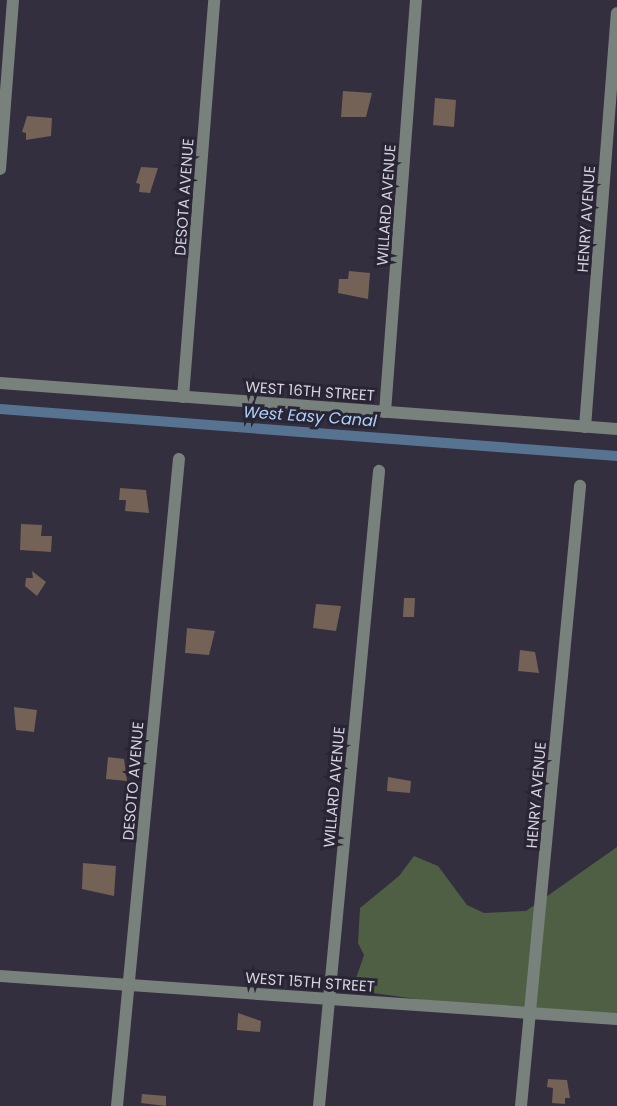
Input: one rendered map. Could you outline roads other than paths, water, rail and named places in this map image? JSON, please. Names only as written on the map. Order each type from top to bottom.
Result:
[{"type":"street","points":[[0,169],[13,0]]},
{"type":"street","name":"DESOTA AVENUE","points":[[183,397],[214,0]]},
{"type":"street","name":"WILLARD AVENUE","points":[[385,412],[416,0]]},
{"type":"street","name":"HENRY AVENUE","points":[[585,426],[617,13]]},
{"type":"street","name":"WEST 16TH STREET","points":[[0,383],[617,429]]},
{"type":"street","name":"DESOTO AVENUE","points":[[117,1106],[179,459]]},
{"type":"street","name":"WILLARD AVENUE","points":[[319,1106],[379,471]]},
{"type":"street","name":"HENRY AVENUE","points":[[521,1106],[580,486]]},
{"type":"street","name":"WEST 15TH STREET","points":[[0,976],[617,1019]]},
{"type":"waterway","name":"West Easy Canal","points":[[0,409],[617,456]]}]
